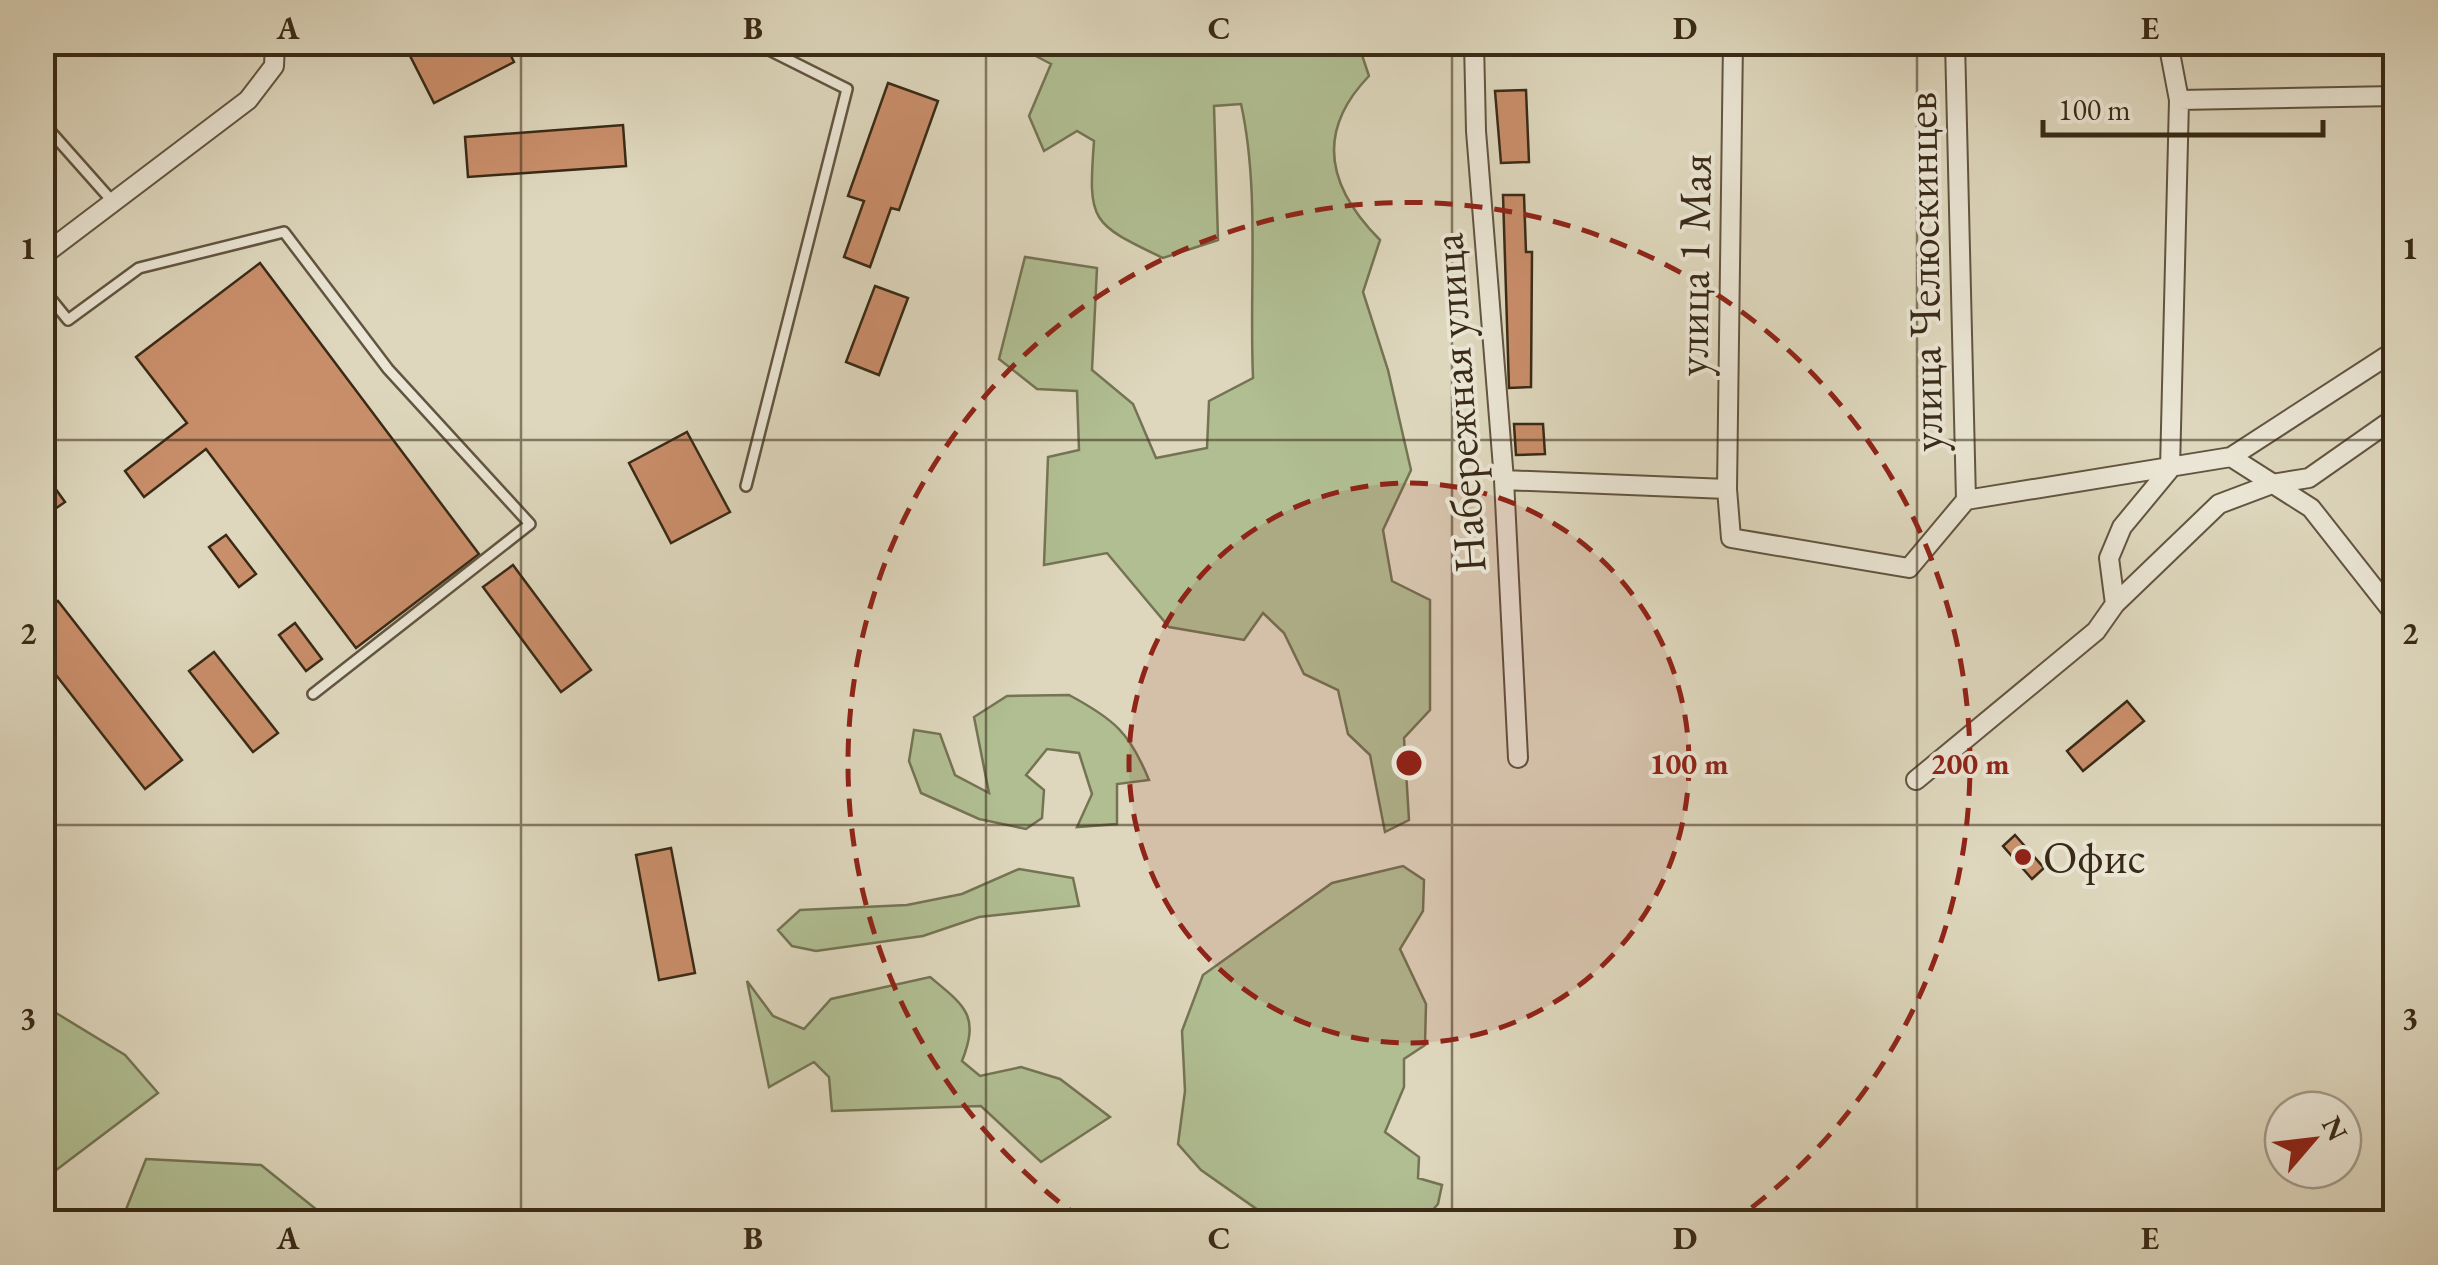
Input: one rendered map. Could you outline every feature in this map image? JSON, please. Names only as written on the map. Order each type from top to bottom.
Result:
[{"type":"street","points":[[42,256],[248,100],[274,66],[274,42]]},
{"type":"street","name":"Набережная улица","points":[[1474,42],[1476,131],[1504,480],[1518,758]]},
{"type":"street","name":"улица 1 Мая","points":[[1733,42],[1727,489],[1731,538],[1909,568],[1966,500]]},
{"type":"street","name":"улица Челюскинцев","points":[[1955,42],[1966,500]]},
{"type":"street","points":[[2115,604],[2109,558],[2122,526],[2170,469],[2179,100],[2168,42]]},
{"type":"street","points":[[2179,100],[2396,96]]},
{"type":"street","points":[[1966,500],[2232,457],[2396,350]]},
{"type":"street","points":[[1916,780],[2096,631],[2115,604],[2219,504],[2272,484],[2308,478],[2396,416]]},
{"type":"street","points":[[2232,457],[2311,508],[2396,616]]},
{"type":"street","points":[[1504,480],[1727,489]]},
{"type":"lane","points":[[746,486],[847,90],[753,42]]},
{"type":"lane","points":[[42,122],[113,202]]},
{"type":"lane","points":[[42,288],[68,320],[139,268],[284,232],[388,369],[530,524],[314,694]]},
{"type":"green space","points":[[1011,43],[1358,43],[1369,76],[1340,118],[1334,160],[1349,200],[1380,240],[1363,292],[1388,370],[1411,470],[1383,530],[1392,581],[1430,600],[1430,710],[1404,738],[1409,820],[1385,832],[1370,755],[1348,734],[1338,690],[1304,674],[1284,633],[1263,613],[1244,640],[1169,627],[1107,553],[1044,565],[1048,457],[1079,450],[1077,391],[1037,389],[999,359],[1025,257],[1097,268],[1092,370],[1133,404],[1156,458],[1207,448],[1209,401],[1253,378],[1250,170],[1241,104],[1214,106],[1218,240],[1163,258],[1139,246],[1099,217],[1092,189],[1094,141],[1077,131],[1044,151],[1029,116],[1051,64]]},
{"type":"green space","points":[[1069,695],[1119,729],[1135,750],[1149,780],[1117,784],[1117,824],[1077,827],[1092,794],[1079,753],[1047,749],[1026,775],[1044,790],[1042,818],[1026,829],[979,819],[921,793],[909,761],[914,730],[940,734],[955,775],[989,793],[974,717],[1007,696]]},
{"type":"green space","points":[[1403,866],[1424,880],[1423,911],[1400,949],[1426,1004],[1425,1045],[1404,1059],[1404,1087],[1385,1132],[1419,1157],[1418,1178],[1442,1185],[1438,1204],[1422,1222],[1275,1222],[1201,1170],[1178,1144],[1185,1091],[1182,1031],[1203,975],[1332,883]]},
{"type":"green space","points":[[1019,869],[1073,878],[1079,906],[979,917],[923,936],[816,951],[792,946],[778,930],[800,910],[907,905],[962,894]]},
{"type":"green space","points":[[930,977],[966,1013],[970,1033],[962,1061],[980,1076],[1021,1067],[1060,1079],[1110,1117],[1041,1162],[981,1106],[832,1111],[829,1077],[814,1062],[769,1087],[747,981],[773,1016],[804,1029],[831,999]]},
{"type":"green space","points":[[43,1005],[125,1055],[158,1093],[43,1180]]},
{"type":"green space","points":[[146,1159],[261,1165],[332,1222],[121,1222]]},
{"type":"building","points":[[403,42],[504,42],[514,62],[434,103]]},
{"type":"building","points":[[888,83],[938,101],[899,210],[891,208],[870,267],[844,257],[864,201],[848,196]]},
{"type":"building","points":[[1526,90],[1529,162],[1501,163],[1495,91]]},
{"type":"building","points":[[623,125],[626,166],[468,177],[465,137]]},
{"type":"building","points":[[1503,195],[1524,195],[1526,252],[1532,252],[1531,387],[1509,388]]},
{"type":"building","points":[[260,263],[479,554],[356,648],[206,449],[144,497],[125,471],[187,423],[136,357]]},
{"type":"building","points":[[875,286],[908,298],[879,375],[846,362]]},
{"type":"building","points":[[1514,424],[1543,424],[1545,454],[1516,455]]},
{"type":"building","points":[[687,432],[730,512],[671,543],[629,463]]},
{"type":"building","points":[[42,470],[65,502],[42,518]]},
{"type":"building","points":[[226,535],[256,574],[239,587],[209,547]]},
{"type":"building","points":[[513,565],[591,670],[561,692],[483,587]]},
{"type":"building","points":[[58,601],[182,760],[145,789],[42,657],[42,613]]},
{"type":"building","points":[[295,623],[322,659],[306,671],[279,635]]},
{"type":"building","points":[[214,652],[278,733],[253,752],[189,671]]},
{"type":"building","points":[[2127,701],[2144,721],[2083,771],[2067,751]]},
{"type":"building","name":"Офис","points":[[2015,835],[2044,868],[2032,879],[2003,846]]},
{"type":"building","points":[[671,848],[695,973],[659,980],[636,855]]},
{"type":"place","name":"Офис","points":[[2023,857]]}]
